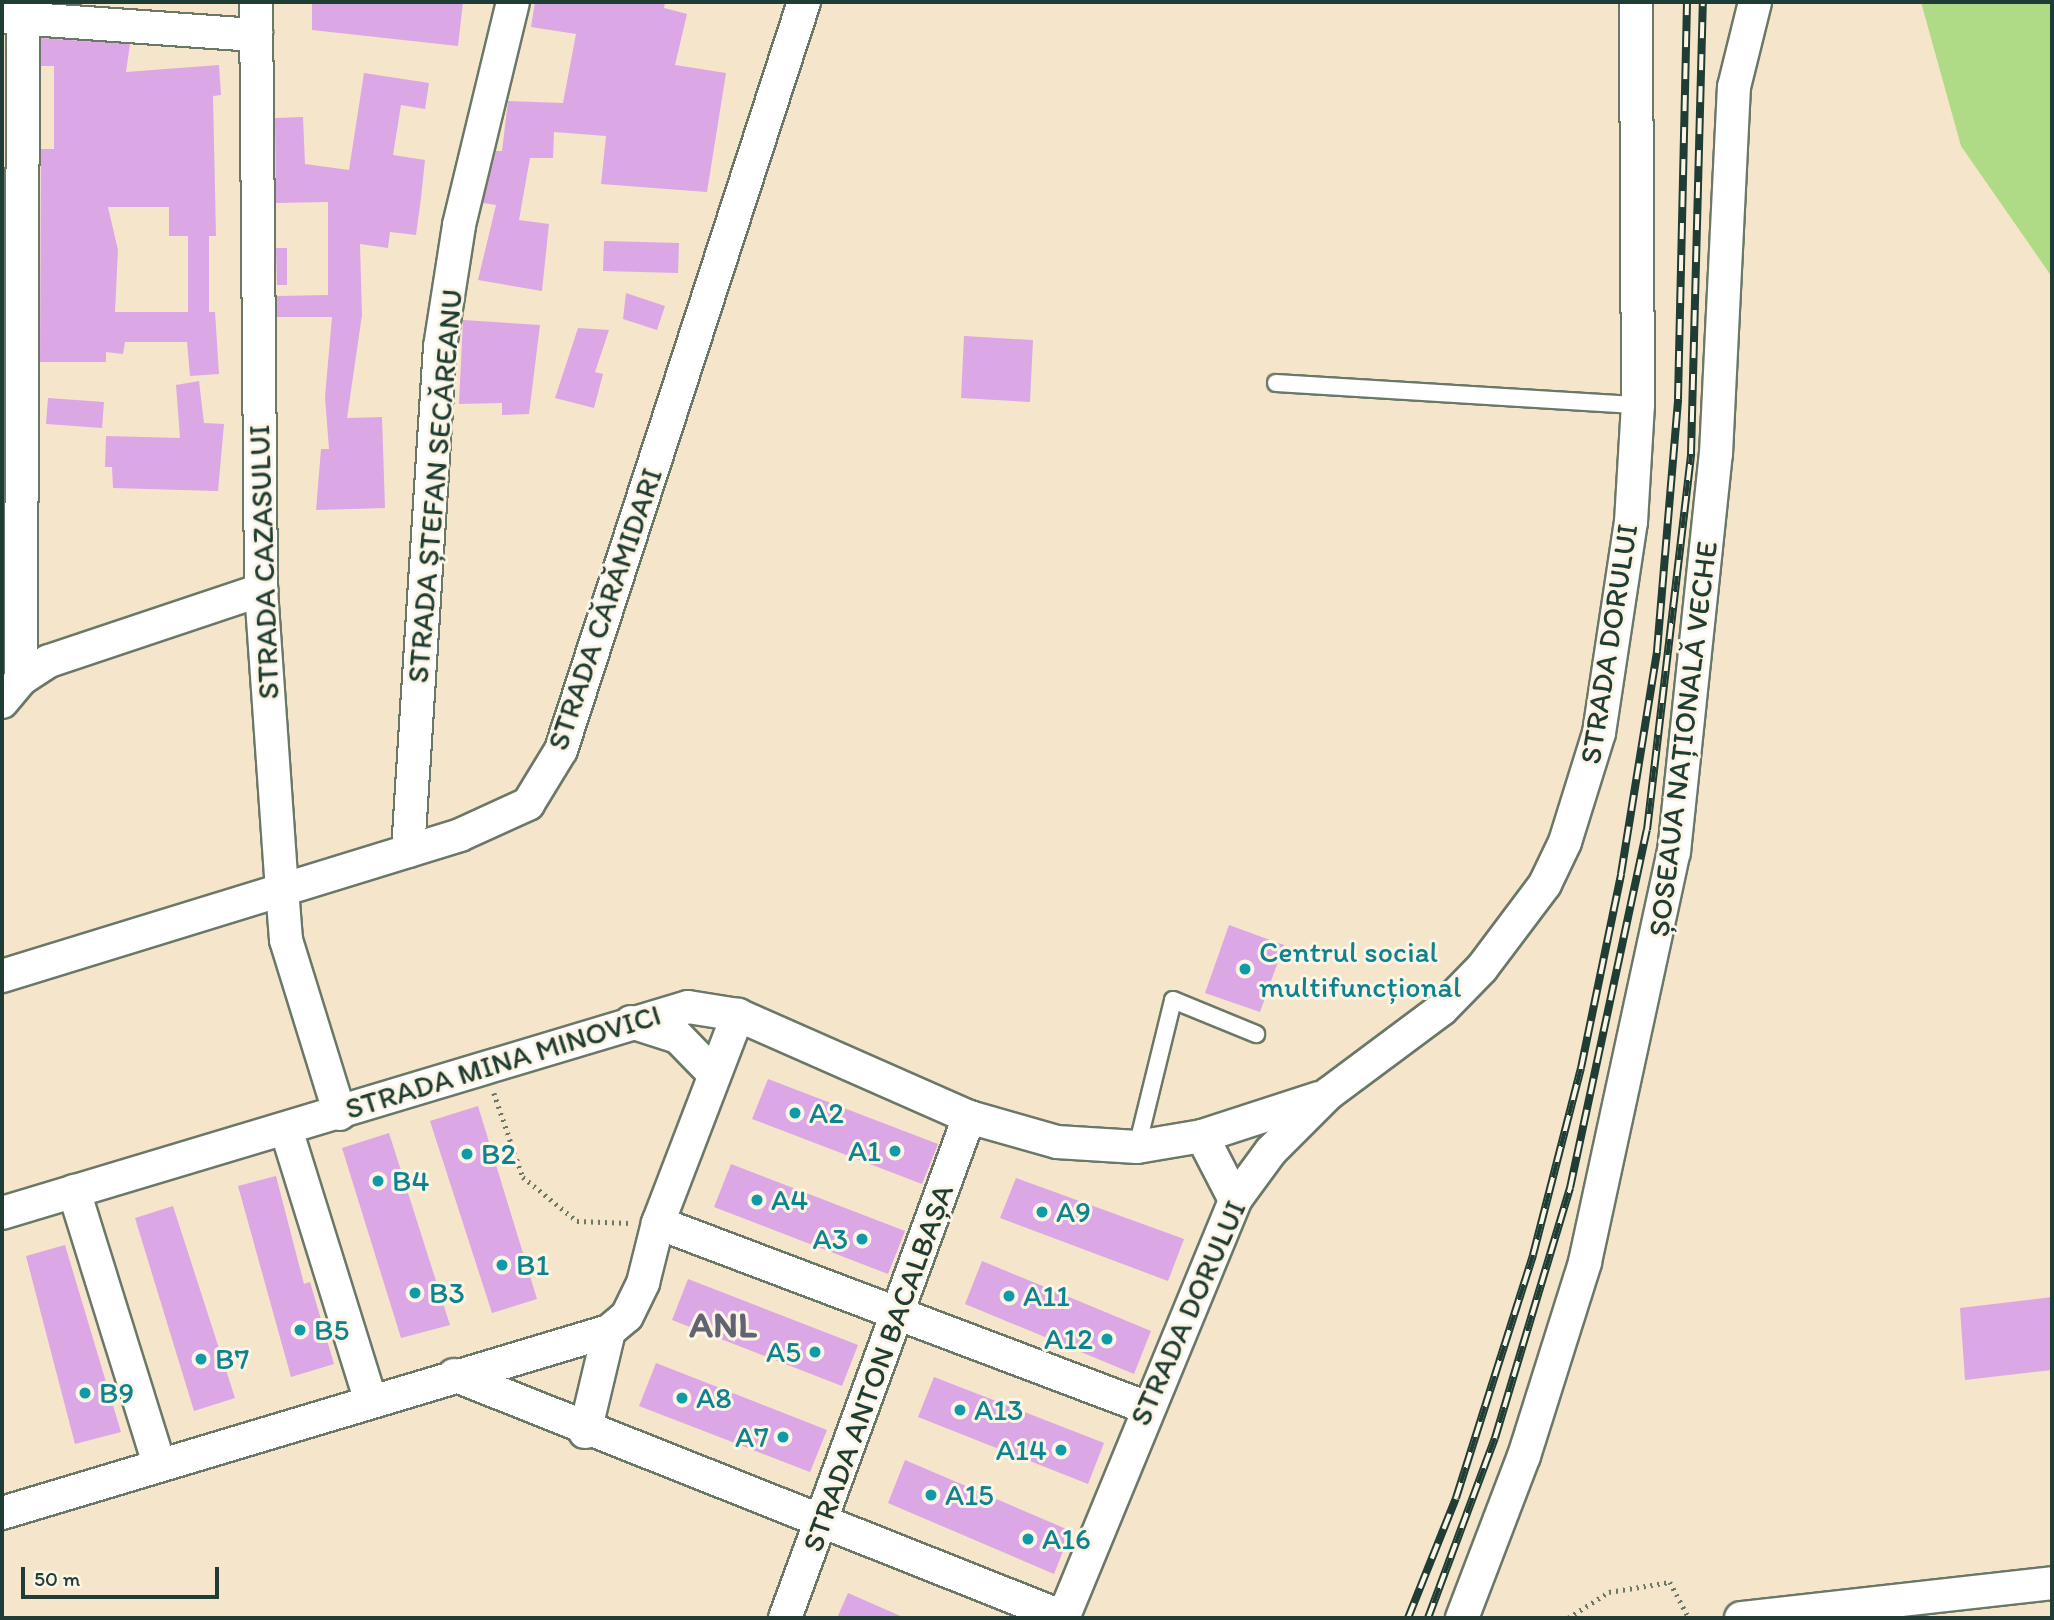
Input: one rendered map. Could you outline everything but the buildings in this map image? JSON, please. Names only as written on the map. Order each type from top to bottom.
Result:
[{"type":"street","name":"STRADA CAZASULUI","points":[[256,2],[261,590],[282,889],[286,940],[340,1114]]},
{"type":"street","name":"STRADA ȘTEFAN SECĂREANU","points":[[408,850],[440,347],[459,225],[513,2]]},
{"type":"street","name":"STRADA CĂRĂMIDARI","points":[[2,976],[408,850],[528,804],[561,750],[804,2]]},
{"type":"street","name":"STRADA DORULUI","points":[[1063,1618],[1145,1406],[1234,1199],[1271,1151],[1328,1094],[1442,1009],[1482,968],[1545,884],[1565,842],[1599,733],[1622,604],[1638,405],[1636,2]]},
{"type":"street","name":"ȘOSEAUA NAȚIONALĂ VECHE","points":[[1462,1618],[1524,1456],[1585,1262],[1674,852],[1716,454],[1734,87],[1755,2]]},
{"type":"street","points":[[11,690],[13,19],[256,35]]},
{"type":"street","points":[[11,690],[49,662],[261,590]]},
{"type":"street","name":"STRADA MINA MINOVICI","points":[[2,1213],[486,1072],[631,1023],[688,1007],[738,1015],[969,1117],[1057,1142],[1136,1147],[1202,1136],[1328,1094]]},
{"type":"street","points":[[2,1513],[117,1473],[609,1331],[627,1316],[643,1283],[657,1223],[713,1073],[738,1015]]},
{"type":"street","points":[[631,1023],[678,1037],[713,1073]]},
{"type":"street","name":"STRADA ANTON BACALBAȘA","points":[[785,1618],[823,1524],[969,1117]]},
{"type":"street","points":[[286,1129],[370,1398]]},
{"type":"street","points":[[1202,1136],[1234,1199]]},
{"type":"street","points":[[74,1191],[158,1461]]},
{"type":"street","points":[[657,1223],[901,1311],[1145,1406]]},
{"type":"street","points":[[585,1433],[609,1331]]},
{"type":"street","points":[[454,1375],[585,1433],[1063,1618]]},
{"type":"street","points":[[1741,1618],[2052,1583]]},
{"type":"lane","points":[[1276,383],[1638,405]]},
{"type":"lane","points":[[1136,1147],[1173,1000],[1255,1034]]},
{"type":"path","points":[[486,1072],[523,1177],[577,1221],[657,1223]]},
{"type":"path","points":[[1568,1618],[1609,1592],[1670,1582],[1689,1618]]},
{"type":"green space","points":[[1921,2],[2052,2],[2052,277],[1961,146]]},
{"type":"railway","points":[[1408,1618],[1456,1498],[1533,1255],[1581,1068],[1621,874],[1657,651],[1678,399],[1687,2]]},
{"type":"railway","points":[[1428,1618],[1495,1438],[1570,1188],[1647,830],[1691,454],[1703,2]]},
{"type":"place","name":"Centrul social multifuncțional","points":[[1245,969]]},
{"type":"place","name":"A2","points":[[795,1113]]},
{"type":"place","name":"A1","points":[[895,1151]]},
{"type":"place","name":"B2","points":[[467,1154]]},
{"type":"place","name":"B4","points":[[378,1181]]},
{"type":"place","name":"A4","points":[[757,1200]]},
{"type":"place","name":"A9","points":[[1042,1212]]},
{"type":"place","name":"A3","points":[[862,1239]]},
{"type":"place","name":"B1","points":[[502,1265]]},
{"type":"place","name":"B3","points":[[415,1293]]},
{"type":"place","name":"A11","points":[[1009,1296]]},
{"type":"place","name":"B5","points":[[300,1330]]},
{"type":"place","name":"A12","points":[[1107,1339]]},
{"type":"place","name":"A5","points":[[815,1352]]},
{"type":"place","name":"B7","points":[[201,1359]]},
{"type":"place","name":"B9","points":[[85,1393]]},
{"type":"place","name":"A8","points":[[682,1398]]},
{"type":"place","name":"A13","points":[[960,1410]]},
{"type":"place","name":"A7","points":[[783,1437]]},
{"type":"place","name":"A14","points":[[1061,1450]]},
{"type":"place","name":"A15","points":[[931,1495]]},
{"type":"place","name":"A16","points":[[1028,1539]]},
{"type":"district","name":"ANL","points":[[723,1324]]}]
